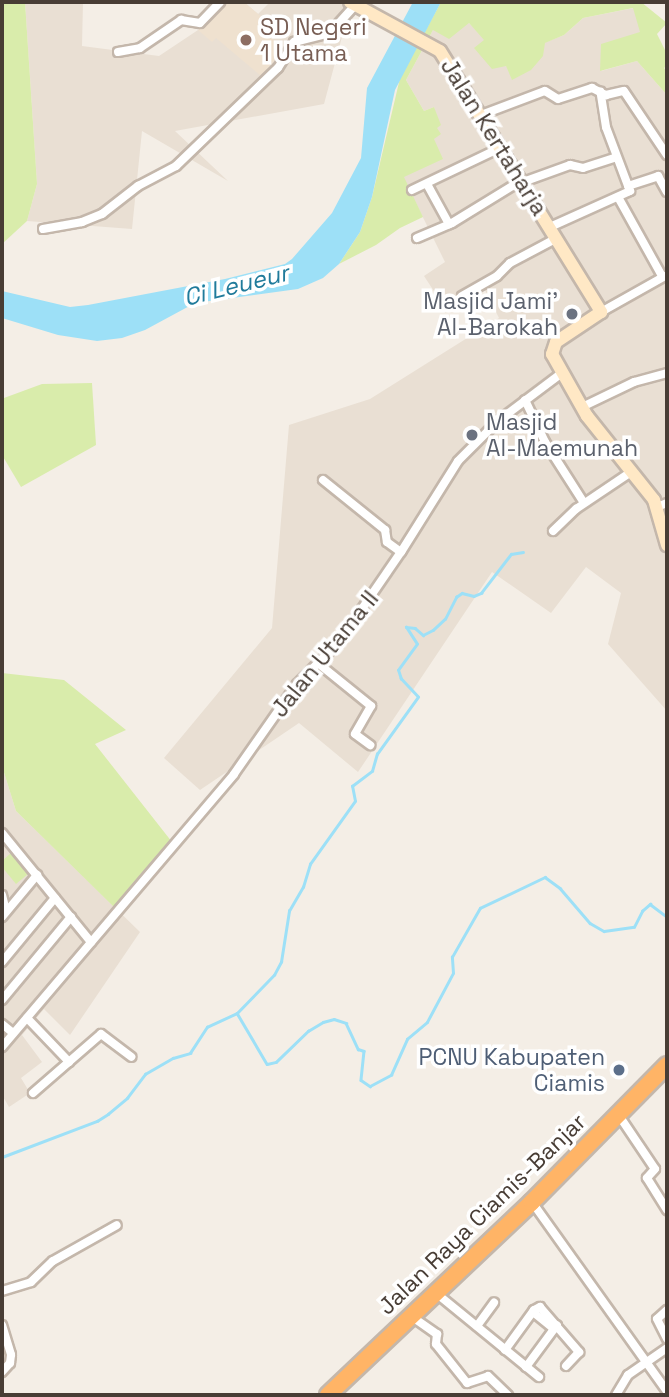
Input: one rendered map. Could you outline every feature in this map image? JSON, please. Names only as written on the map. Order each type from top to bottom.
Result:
[{"type":"highway","name":"Jalan Raya Ciamis-Banjar","points":[[328,1395],[532,1202],[667,1065]]},
{"type":"street","points":[[118,52],[142,47],[181,20],[200,23],[220,2]]},
{"type":"street","points":[[43,229],[82,222],[102,214],[138,186],[176,166],[278,68],[294,42],[330,33],[352,4]]},
{"type":"street","name":"Jalan Kertaharja","points":[[352,4],[433,46],[446,59],[601,312]]},
{"type":"street","points":[[481,116],[545,91],[558,99],[590,88],[606,95],[626,93],[637,105],[650,134],[667,155]]},
{"type":"street","points":[[463,296],[497,276],[510,263],[554,232],[630,192],[601,109],[600,91]]},
{"type":"street","points":[[412,190],[502,148]]},
{"type":"street","points":[[417,238],[449,224],[523,181],[570,165],[583,168],[616,157]]},
{"type":"street","points":[[628,186],[658,176],[667,188]]},
{"type":"street","points":[[427,184],[449,224]]},
{"type":"street","points":[[618,197],[665,275],[601,312],[554,344],[552,354],[582,407],[631,472],[662,505],[667,545]]},
{"type":"street","name":"Jalan Utama II","points":[[2,1047],[234,774],[297,684],[340,640],[458,461],[491,426],[562,373]]},
{"type":"street","points":[[582,407],[641,379],[667,373]]},
{"type":"street","points":[[525,400],[545,443],[584,503]]},
{"type":"street","points":[[553,531],[584,503],[631,472]]},
{"type":"street","points":[[323,480],[385,530],[388,543],[400,551]]},
{"type":"street","points":[[319,664],[371,706],[355,734],[370,745]]},
{"type":"street","points":[[2,833],[91,942]]},
{"type":"street","points":[[4,914],[37,875]]},
{"type":"street","points":[[2,895],[4,914]]},
{"type":"street","points":[[2,962],[55,898]]},
{"type":"street","points":[[2,1000],[71,916]]},
{"type":"street","points":[[27,1017],[69,1062]]},
{"type":"street","points":[[2,1024],[13,1033]]},
{"type":"street","points":[[33,1093],[101,1034],[131,1057]]},
{"type":"street","points":[[618,1114],[655,1169],[647,1178],[667,1210]]},
{"type":"street","points":[[532,1202],[667,1391]]},
{"type":"street","points":[[2,1291],[32,1282],[53,1261],[117,1225]]},
{"type":"street","points":[[436,1293],[539,1377]]},
{"type":"street","points":[[477,1326],[494,1303]]},
{"type":"street","points":[[667,1310],[657,1319],[667,1339]]},
{"type":"street","points":[[505,1350],[533,1312],[555,1327],[579,1352],[566,1366]]},
{"type":"street","points":[[411,1316],[437,1335],[436,1344],[467,1383],[488,1376],[508,1395]]},
{"type":"street","points":[[2,1325],[10,1363],[2,1372]]},
{"type":"street","points":[[526,1367],[555,1327]]},
{"type":"street","points":[[615,1395],[623,1380],[645,1360],[667,1348]]},
{"type":"shaded area","points":[[25,2],[83,2],[82,46],[159,56],[198,30],[221,2],[244,2],[258,14],[270,2],[345,2],[350,7],[324,104],[175,131],[228,181],[142,131],[132,229],[27,221],[37,184]]},
{"type":"shaded area","name":"SD Negeri 1 Utama","points":[[221,2],[244,2],[264,19],[258,27],[284,49],[261,76],[216,38],[212,42],[198,30]]},
{"type":"shaded area","points":[[634,8],[641,32],[601,71],[637,61],[667,95],[667,711],[608,644],[621,593],[586,567],[551,613],[492,572],[358,772],[299,723],[200,790],[164,758],[272,628],[289,425],[370,399],[499,318],[484,288],[445,308],[424,276],[445,262],[403,177],[434,139],[437,128],[434,107],[424,111],[406,80],[433,30],[469,23],[485,40],[475,49],[506,65],[512,79],[544,43],[564,35],[583,18]]},
{"type":"shaded area","points":[[2,766],[16,811],[140,932],[70,1035],[44,1009],[22,1035],[42,1062],[21,1078],[30,1093],[9,1107],[2,1095]]},
{"type":"green space","points":[[2,2],[25,2],[37,184],[27,221],[2,244]]},
{"type":"green space","points":[[441,2],[641,2],[667,23],[657,34],[667,54],[667,65],[664,68],[667,72],[667,95],[637,61],[600,71],[601,44],[640,32],[633,8],[583,18],[564,35],[545,43],[543,56],[531,70],[512,80],[506,66],[492,69],[474,48],[484,40],[469,23],[449,39],[433,30],[406,80],[424,111],[434,107],[441,125],[437,128],[441,134],[434,139],[443,159],[404,177],[423,217],[339,264],[360,232],[372,197],[400,78]]},
{"type":"green space","points":[[92,383],[96,445],[21,487],[2,455],[4,398],[42,384]]},
{"type":"green space","points":[[2,673],[64,680],[126,730],[95,744],[172,842],[116,909],[16,811],[2,766]]},
{"type":"green space","points":[[11,853],[28,874],[16,884],[2,867],[2,861]]},
{"type":"water","name":"Ci Leueur","points":[[413,2],[441,2],[395,90],[372,197],[360,232],[339,264],[323,278],[298,289],[195,303],[145,330],[122,338],[97,341],[58,335],[2,318],[2,291],[70,307],[225,279],[285,264],[292,259],[332,213],[361,158],[367,88]]},
{"type":"waterway","points":[[2,1157],[97,1121],[108,1114],[127,1098],[145,1074],[173,1058],[190,1053],[207,1027],[237,1013],[274,975],[281,962],[289,911],[303,887],[310,864],[355,801],[352,786],[372,771],[377,754],[418,697],[401,679],[398,670],[417,644],[406,627],[415,628],[423,635],[433,630],[445,619],[456,597],[462,593],[474,596],[481,593],[511,554],[523,552]]},
{"type":"waterway","points":[[237,1013],[267,1064],[276,1062],[308,1031],[323,1022],[334,1019],[346,1023],[358,1049],[364,1051],[361,1080],[370,1086],[391,1075],[407,1039],[427,1022],[453,973],[452,957],[480,908],[545,877],[560,888],[590,923],[604,931],[634,927],[642,911],[650,904],[667,917]]},
{"type":"place","name":"SD Negeri 1 Utama","points":[[246,40]]},
{"type":"place","name":"Masjid Jami' Al-Barokah","points":[[572,314]]},
{"type":"place","name":"Masjid Al-Maemunah","points":[[472,435]]},
{"type":"place","name":"PCNU Kabupaten Ciamis","points":[[619,1070]]}]
